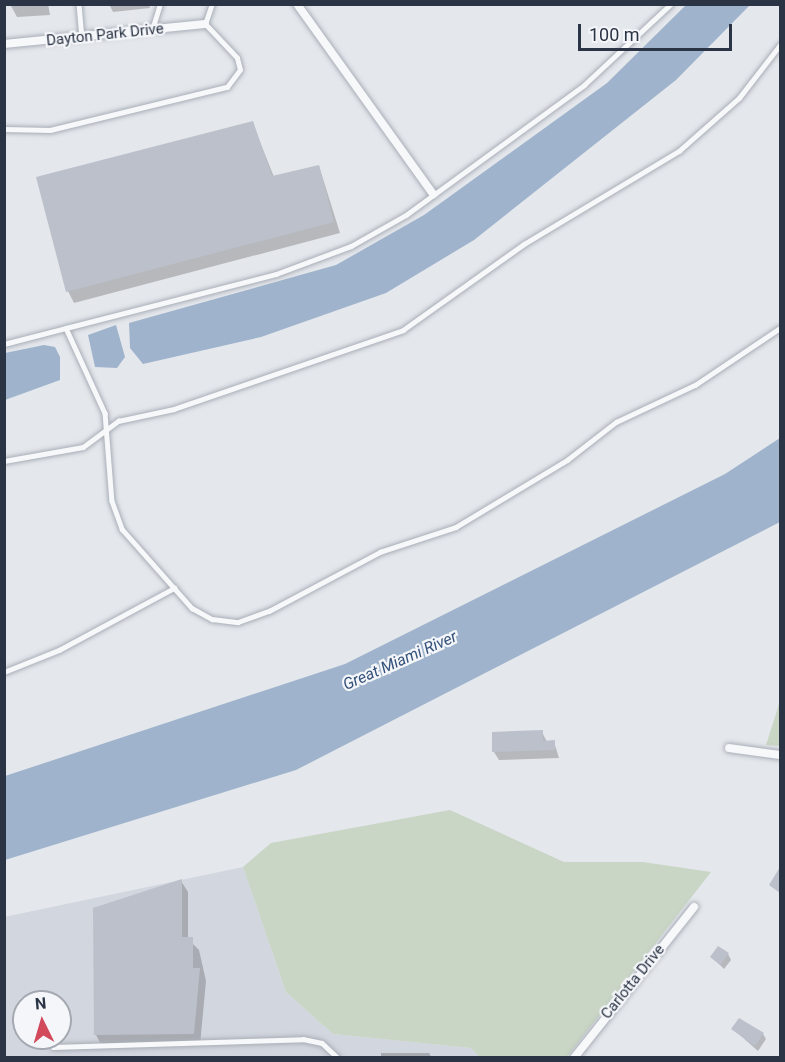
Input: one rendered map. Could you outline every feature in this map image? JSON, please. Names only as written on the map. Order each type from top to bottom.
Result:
[{"type":"street","points":[[297,4],[434,194]]},
{"type":"street","name":"Dayton Park Drive","points":[[4,44],[205,24]]},
{"type":"street","points":[[729,748],[780,755]]},
{"type":"street","name":"Carlotta Drive","points":[[574,1058],[694,907]]},
{"type":"lane","points":[[79,4],[82,37]]},
{"type":"lane","points":[[152,30],[160,4]]},
{"type":"lane","points":[[4,129],[50,130],[227,87],[240,70],[237,58],[205,24],[212,4]]},
{"type":"lane","points":[[4,344],[306,265],[351,246],[434,194],[584,85],[671,4]]},
{"type":"lane","points":[[4,461],[71,451],[118,421],[174,409],[344,354],[403,330],[525,244],[679,151],[739,98],[780,45]]},
{"type":"lane","points":[[66,328],[108,428],[116,517],[129,541],[192,608],[212,619],[238,622],[269,612],[380,552],[456,527],[567,460],[616,422],[695,385],[780,328]]},
{"type":"lane","points":[[4,672],[59,650],[174,588]]},
{"type":"lane","points":[[72,1046],[303,1039],[322,1043],[338,1058]]},
{"type":"shaded area","points":[[243,867],[286,992],[333,1034],[471,1048],[479,1057],[5,1057],[4,917]]},
{"type":"green space","points":[[780,701],[780,746],[766,745]]},
{"type":"green space","points":[[450,810],[564,862],[643,862],[711,872],[567,1057],[479,1057],[471,1048],[333,1034],[286,992],[243,867],[271,843]]},
{"type":"water","points":[[686,5],[750,5],[676,80],[474,240],[386,293],[261,337],[143,364],[130,348],[129,323],[336,265],[424,215],[607,83]]},
{"type":"water","points":[[116,325],[125,357],[117,368],[95,367],[88,335]]},
{"type":"water","points":[[44,345],[55,347],[60,357],[60,380],[5,400],[5,353]]},
{"type":"water","name":"Great Miami River","points":[[780,438],[780,522],[296,770],[5,860],[5,776],[345,664],[725,474]]},
{"type":"building","points":[[253,121],[272,176],[319,165],[334,222],[66,292],[36,177]]},
{"type":"building","points":[[543,730],[543,741],[555,740],[555,750],[492,752],[492,732]]},
{"type":"building","points":[[780,867],[780,893],[769,885]]},
{"type":"building","points":[[182,879],[182,937],[193,937],[193,968],[200,968],[194,1034],[94,1035],[93,908]]},
{"type":"building","points":[[718,946],[729,953],[720,965],[710,957]]},
{"type":"building","points":[[739,1018],[764,1033],[755,1046],[731,1029]]}]
